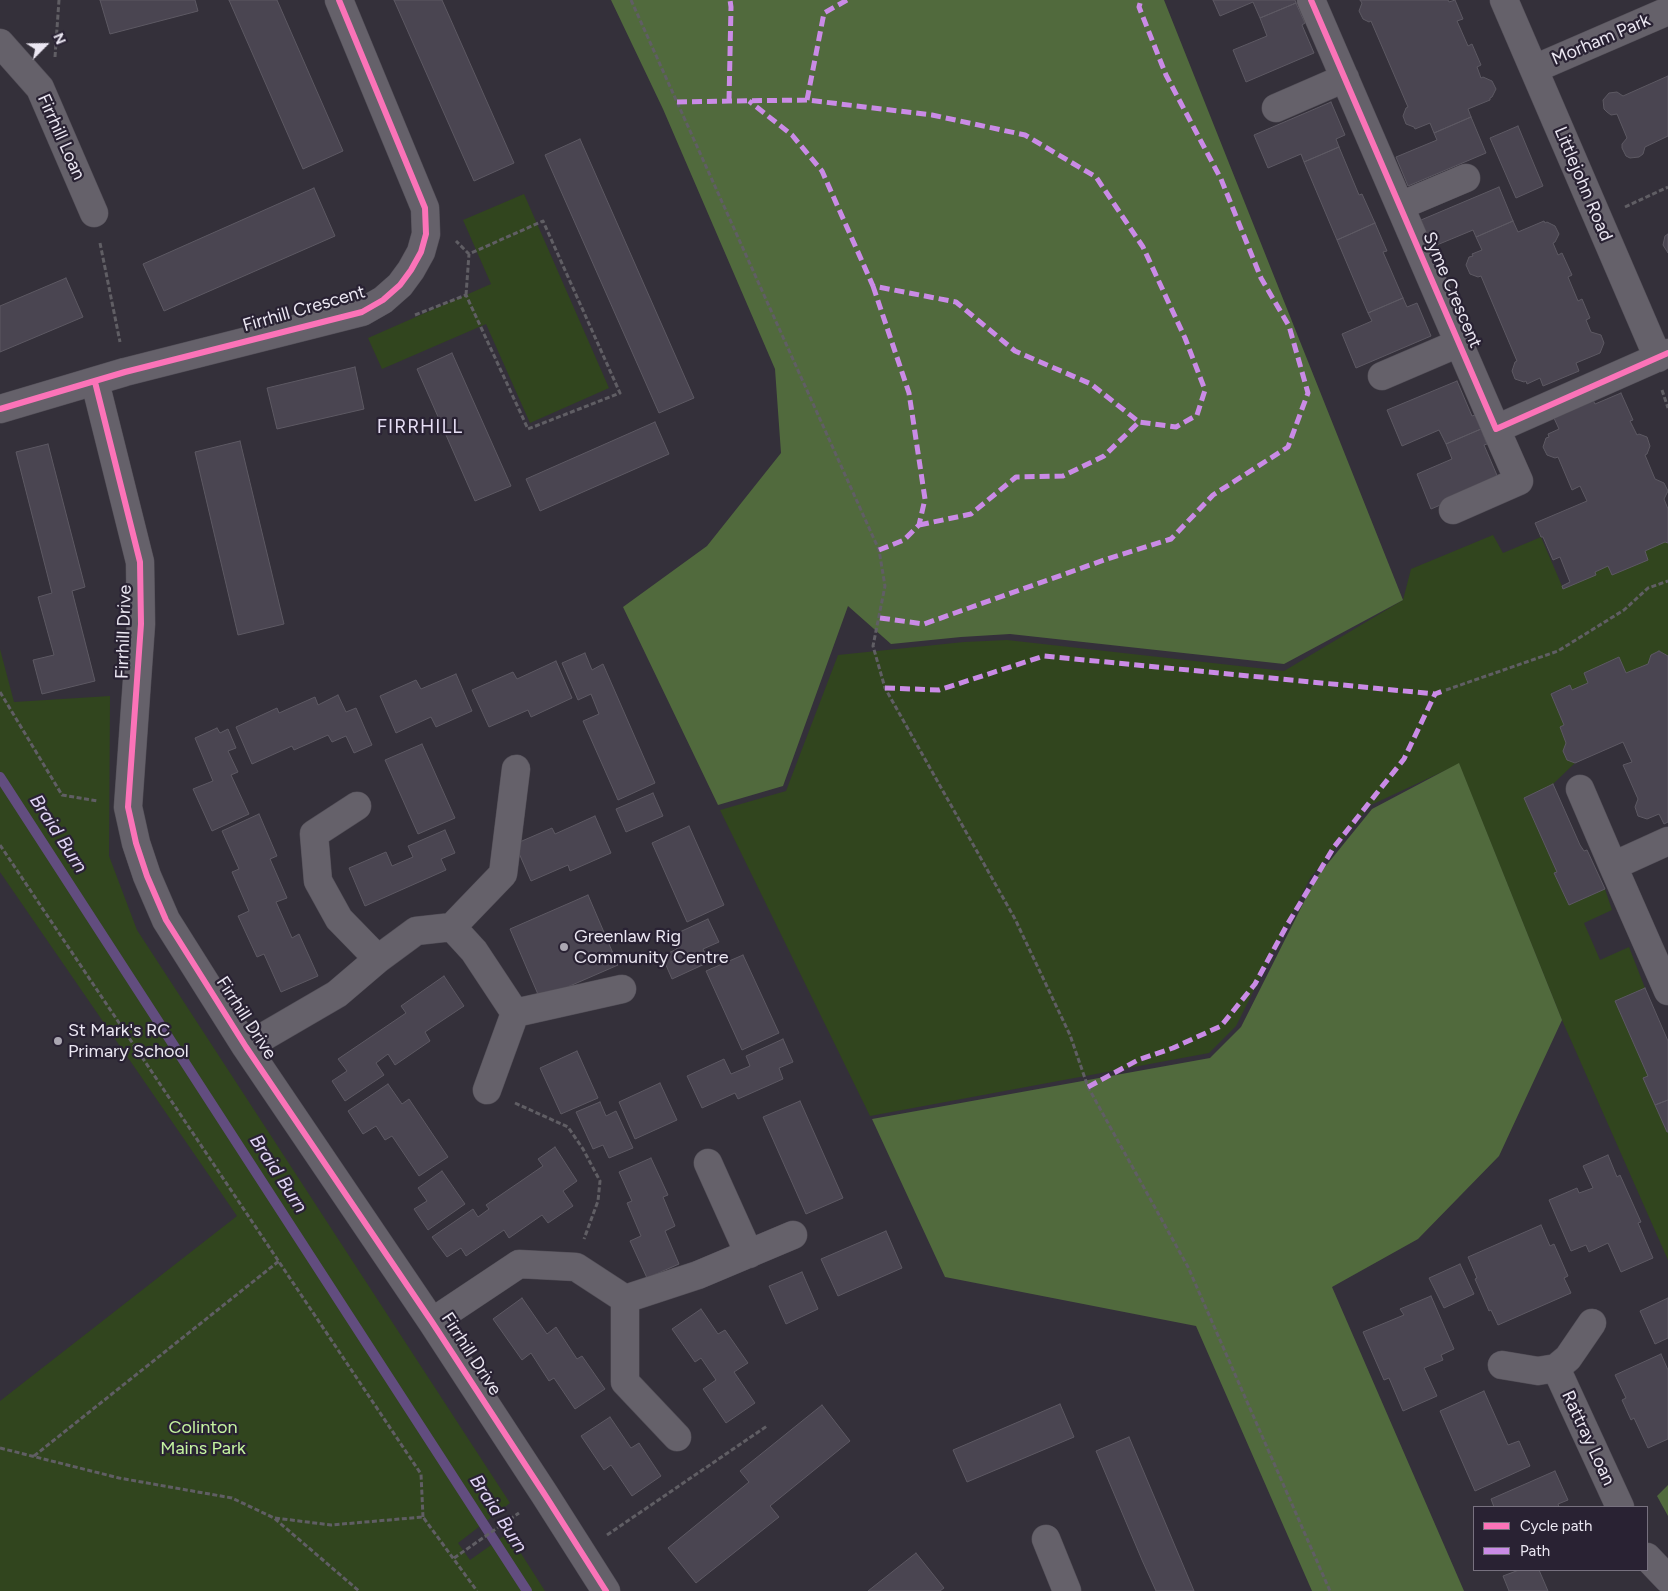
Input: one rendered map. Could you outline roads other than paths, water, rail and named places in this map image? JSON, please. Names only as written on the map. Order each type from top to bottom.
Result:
[{"type":"street","name":"Firrhill Crescent","points":[[0,409],[125,372],[362,312],[383,300],[400,285],[421,252],[426,234],[424,208],[339,0]]},
{"type":"street","name":"Syme Crescent","points":[[1311,0],[1519,481],[1453,510]]},
{"type":"street","name":"Littlejohn Road","points":[[1504,0],[1598,219],[1663,355]]},
{"type":"street","name":"Morham Park","points":[[1534,70],[1668,12]]},
{"type":"street","name":"Firrhill Loan","points":[[0,43],[40,88],[94,213]]},
{"type":"street","points":[[1276,108],[1345,78]]},
{"type":"street","points":[[1400,206],[1466,178]]},
{"type":"street","name":"Syme Crescent","points":[[1382,376],[1459,343]]},
{"type":"street","points":[[1496,428],[1663,355]]},
{"type":"street","name":"Firrhill Drive","points":[[95,382],[140,562],[141,624],[128,807],[136,842],[147,876],[166,920],[246,1048],[432,1322],[606,1591]]},
{"type":"street","points":[[246,1048],[337,994],[378,959],[416,932],[452,927],[503,874],[516,769]]},
{"type":"street","points":[[1580,789],[1668,991]]},
{"type":"street","points":[[357,806],[314,834],[318,881],[339,919],[378,959]]},
{"type":"street","points":[[1613,866],[1668,841]]},
{"type":"street","points":[[452,927],[474,951],[514,1013]]},
{"type":"street","points":[[514,1013],[622,989]]},
{"type":"street","points":[[487,1090],[514,1013]]},
{"type":"street","points":[[708,1164],[749,1254]]},
{"type":"street","points":[[625,1299],[698,1275],[793,1235]]},
{"type":"street","points":[[432,1322],[519,1264],[576,1266],[625,1299]]},
{"type":"street","points":[[625,1299],[625,1382],[677,1437]]},
{"type":"street","name":"Rattray Loan","points":[[1502,1365],[1538,1371],[1556,1368],[1568,1358],[1592,1323]]},
{"type":"street","name":"Rattray Loan","points":[[1556,1368],[1620,1506]]},
{"type":"street","points":[[1046,1539],[1067,1591]]},
{"type":"street","points":[[1648,1557],[1668,1579]]},
{"type":"waterway","name":"Braid Burn","points":[[0,777],[527,1591]]},
{"type":"place","name":"Greenlaw Rig Community Centre","points":[[564,947]]},
{"type":"place","name":"St Mark's RC Primary School","points":[[58,1041]]},
{"type":"district","name":"FIRRHILL","points":[[420,427]]},
{"type":"park label","name":"Colinton Mains Park","points":[[203,1438]]}]
